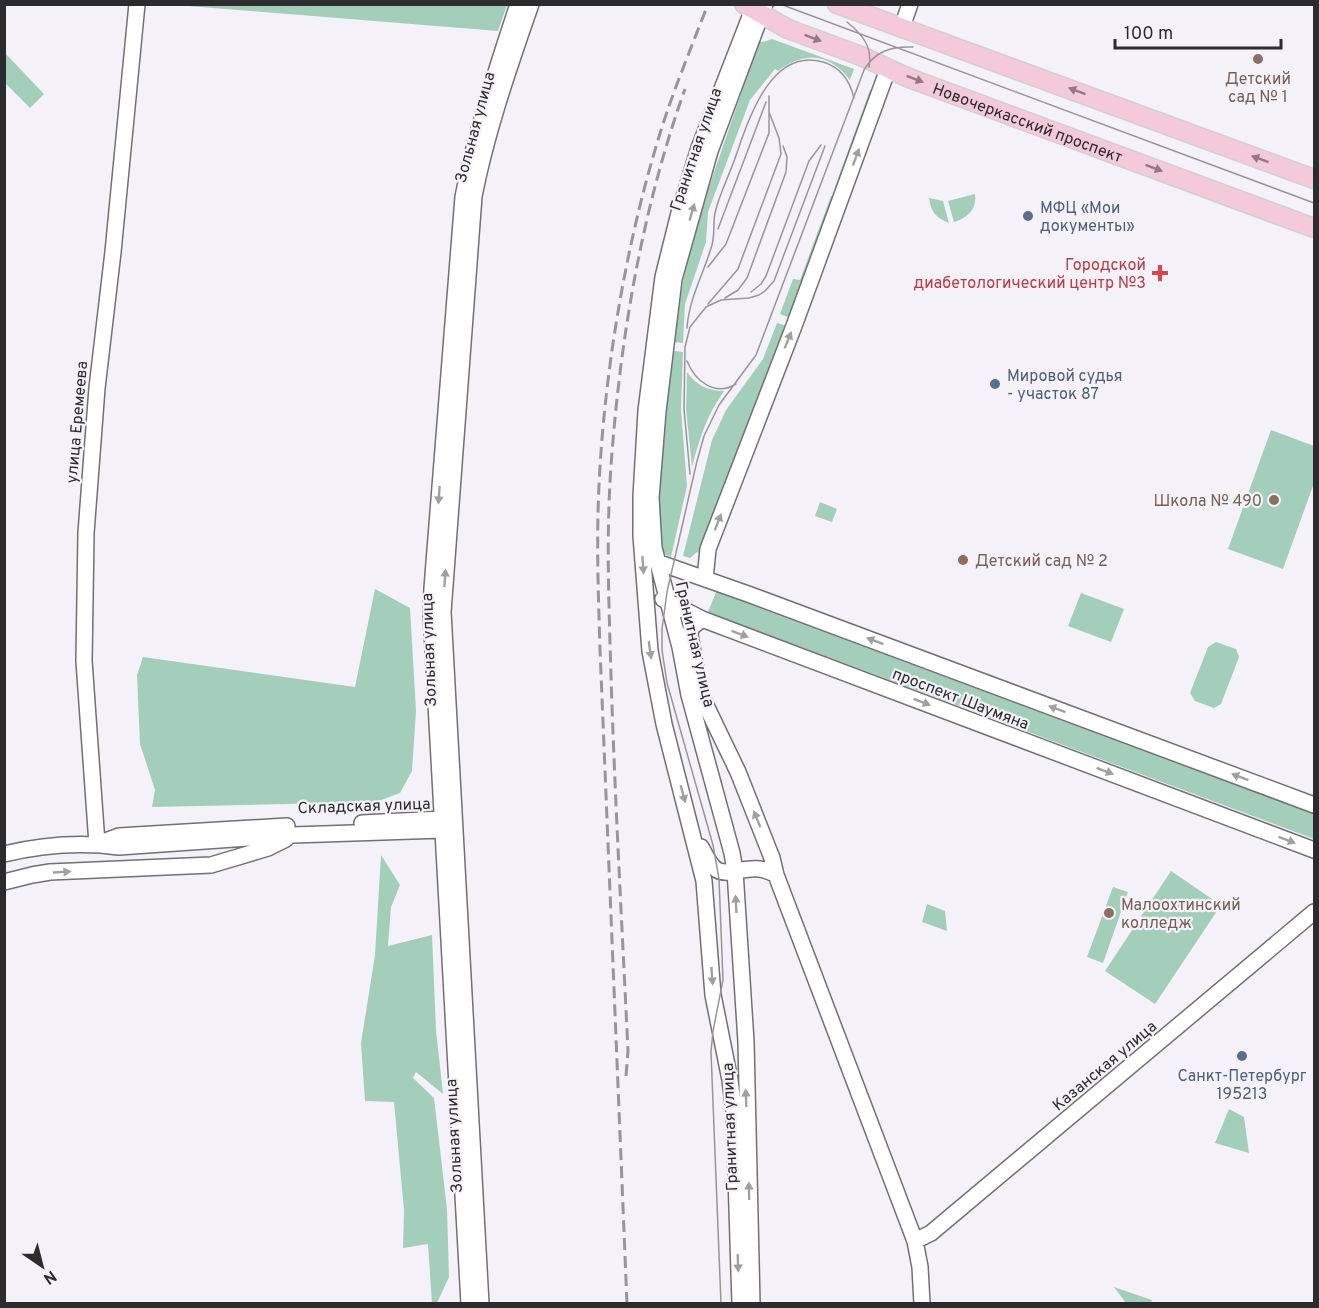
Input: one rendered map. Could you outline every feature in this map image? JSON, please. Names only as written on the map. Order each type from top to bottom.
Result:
[{"type":"main road","points":[[837,4],[1314,179]]},
{"type":"main road","name":"Новочеркасский проспект","points":[[756,8],[788,28],[888,69],[1314,228]]},
{"type":"street","name":"улица Еремеева","points":[[97,844],[84,661],[87,508],[97,388],[113,252],[137,4]]},
{"type":"street","name":"Зольная улица","points":[[481,1304],[431,596],[461,219],[472,149],[518,4]]},
{"type":"street","name":"Зольная улица","points":[[469,1304],[446,825],[443,612],[474,196],[488,132],[531,4]]},
{"type":"street","points":[[902,27],[910,4]]},
{"type":"street","name":"Гранитная улица","points":[[752,1304],[746,1042],[735,870],[694,694],[657,562],[652,537],[651,498],[658,411],[674,279],[710,151],[756,8]]},
{"type":"street","name":"Гранитная улица","points":[[740,1304],[734,1112],[713,995],[706,898],[694,835],[664,724],[650,651],[640,536],[640,497],[646,411],[663,277],[699,148],[756,8]]},
{"type":"street","points":[[705,579],[708,549],[794,326],[888,69]]},
{"type":"street","name":"проспект Шаумяна","points":[[657,562],[1314,805]]},
{"type":"street","points":[[644,592],[662,581],[691,573]]},
{"type":"street","name":"проспект Шаумяна","points":[[644,592],[668,601],[702,619],[1314,850]]},
{"type":"street","name":"Гранитная улица","points":[[702,619],[691,628],[690,635],[694,694],[738,772],[772,858],[776,875],[915,1241],[920,1267],[922,1304]]},
{"type":"street","name":"Складская улица","points":[[97,844],[119,836],[262,827],[446,825]]},
{"type":"street","name":"Складская улица","points":[[4,854],[34,847],[97,844],[119,847],[446,825]]},
{"type":"street","points":[[4,882],[50,872],[211,865],[268,848],[293,835]]},
{"type":"street","points":[[694,835],[711,865],[724,872],[760,868],[776,875]]},
{"type":"street","name":"Казанская улица","points":[[915,1241],[931,1233],[1314,912]]},
{"type":"green space","points":[[176,5],[507,5],[498,31]]},
{"type":"green space","points":[[772,39],[854,69],[850,80],[834,64],[825,60],[807,58],[797,60],[778,71],[775,69],[750,100],[708,212],[706,242],[685,304],[683,343],[675,342],[673,339],[683,282],[696,225],[759,41]]},
{"type":"green space","points":[[5,53],[44,94],[30,108],[5,83]]},
{"type":"green space","points":[[870,90],[877,92],[841,189],[835,187]]},
{"type":"green space","points":[[975,194],[975,204],[970,212],[954,222],[948,201]]},
{"type":"green space","points":[[831,196],[838,198],[790,318],[780,314],[793,279],[800,280]]},
{"type":"green space","points":[[929,198],[943,201],[949,223],[935,214]]},
{"type":"green space","points":[[777,323],[787,326],[701,553],[697,552],[690,558],[683,556],[712,440],[726,410],[763,359]]},
{"type":"green space","points":[[675,351],[683,352],[681,410],[687,486],[671,557],[664,554],[659,546],[659,498],[672,354]]},
{"type":"green space","points":[[687,372],[703,386],[724,391],[704,428],[692,467],[686,409]]},
{"type":"green space","points":[[1271,430],[1314,446],[1314,483],[1283,569],[1228,549]]},
{"type":"green space","points":[[820,502],[837,509],[832,522],[815,516]]},
{"type":"green space","points":[[375,589],[410,608],[416,711],[412,771],[400,793],[376,802],[152,807],[155,790],[140,744],[137,675],[143,657],[355,687]]},
{"type":"green space","points":[[717,590],[1314,813],[1314,839],[708,612]]},
{"type":"green space","points":[[1081,593],[1124,609],[1111,642],[1068,626]]},
{"type":"green space","points":[[1216,642],[1236,649],[1239,657],[1221,704],[1214,708],[1195,701],[1190,693],[1208,647]]},
{"type":"green space","points":[[381,855],[400,885],[391,907],[388,946],[432,935],[436,1030],[443,1094],[416,1072],[413,1078],[434,1098],[447,1209],[449,1277],[437,1303],[432,1303],[428,1244],[403,1248],[404,1210],[394,1102],[365,1101],[361,1043],[375,955]]},
{"type":"green space","points":[[1171,871],[1221,905],[1155,1004],[1105,971]]},
{"type":"green space","points":[[1113,887],[1128,892],[1103,963],[1087,957]]},
{"type":"green space","points":[[927,904],[945,911],[947,931],[922,922]]},
{"type":"green space","points":[[1229,1109],[1244,1117],[1249,1153],[1215,1143]]},
{"type":"green space","points":[[1114,1287],[1152,1300],[1151,1303],[1126,1303]]},
{"type":"tram line","points":[[780,4],[1314,203]]},
{"type":"tram line","points":[[847,22],[857,31],[868,47],[869,67]]},
{"type":"tram line","points":[[721,1304],[711,1052],[723,980],[719,879],[713,845],[667,683],[662,650],[662,629],[667,592],[704,436],[719,405],[756,355],[864,70],[873,58],[885,51],[913,47]]},
{"type":"tram line","points":[[687,328],[694,296],[712,245],[714,217],[719,200],[746,128],[763,92],[788,66],[804,60],[823,62],[834,67],[847,80],[854,98]]},
{"type":"tram line","points":[[708,267],[726,244],[769,133],[769,96]]},
{"type":"tram line","points":[[718,229],[766,102]]},
{"type":"tram line","points":[[708,304],[738,269],[781,154],[779,138],[769,112]]},
{"type":"tram line","points":[[751,292],[761,284],[766,276],[809,161],[821,145]]},
{"type":"tram line","points":[[725,298],[738,290],[747,278],[786,172],[787,157],[783,146]]},
{"type":"tram line","points":[[690,474],[684,409],[685,347],[690,327],[706,307],[721,300],[759,295],[774,281],[825,146]]},
{"type":"tram line","points":[[687,361],[695,375],[713,388],[728,388],[736,384]]},
{"type":"railway","points":[[627,1304],[599,626],[600,467],[608,377],[632,238],[655,149],[708,4]]},
{"type":"railway","points":[[626,1076],[628,1051],[614,770],[609,597],[611,466],[620,370],[635,275],[657,181],[685,89]]},
{"type":"place","name":"Детский сад № 1","points":[[1258,59]]},
{"type":"place","name":"МФЦ «Мои документы»","points":[[1028,216]]},
{"type":"place","name":"Городской диабетологический центр №3","points":[[1160,273]]},
{"type":"place","name":"Мировой судья - участок 87","points":[[995,384]]},
{"type":"place","name":"Школа № 490","points":[[1274,500]]},
{"type":"place","name":"Детский сад № 2","points":[[963,560]]},
{"type":"place","name":"Малоохтинский колледж","points":[[1109,913]]},
{"type":"place","name":"Санкт-Петербург 195213","points":[[1242,1056]]}]
